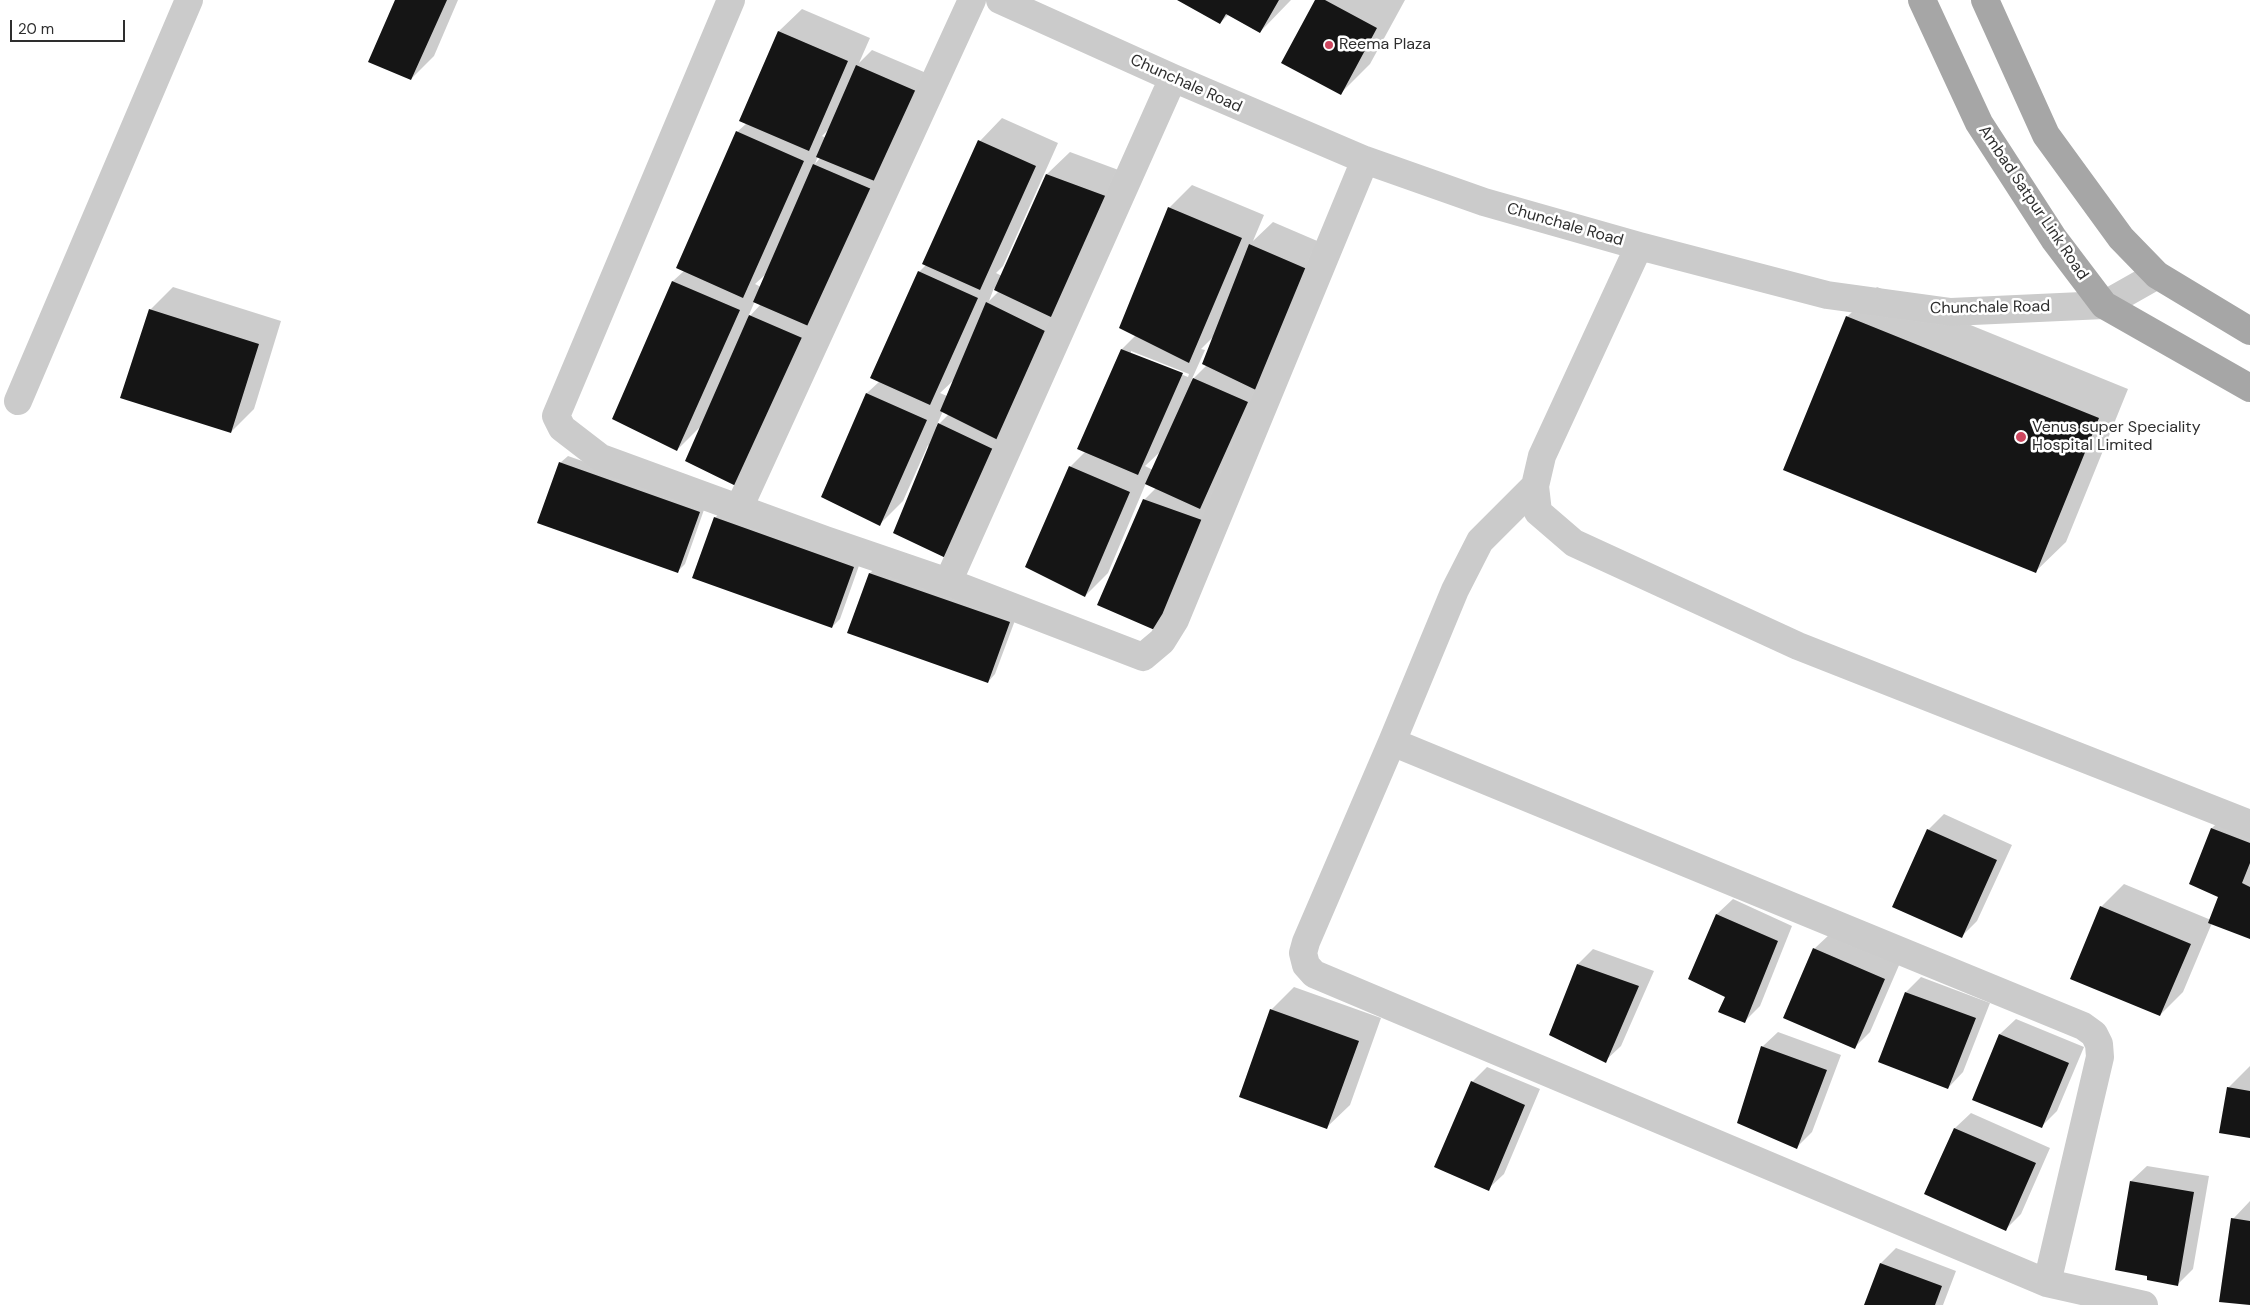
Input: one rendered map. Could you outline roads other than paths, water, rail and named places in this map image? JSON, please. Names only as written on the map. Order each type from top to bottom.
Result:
[{"type":"main road","name":"Ambad Satpur Link Road","points":[[1922,0],[1979,123],[2054,239],[2104,304],[2250,388]]},
{"type":"main road","points":[[1984,0],[2046,135],[2120,238],[2157,275],[2250,331]]},
{"type":"street","points":[[18,401],[189,0]]},
{"type":"street","points":[[731,0],[556,416],[562,428],[601,458],[948,582],[1143,657],[1162,641],[1175,620],[1365,160]]},
{"type":"street","points":[[739,508],[972,0]]},
{"type":"street","name":"Chunchale Road","points":[[1000,0],[1173,78],[1365,160],[1484,202],[1639,246],[1827,295],[1951,312],[2104,304],[2157,275]]},
{"type":"street","points":[[948,582],[1173,78]]},
{"type":"street","points":[[1639,246],[1542,456],[1534,486],[1538,512],[1574,543],[1798,646],[2250,824]]},
{"type":"street","points":[[1534,486],[1480,541],[1455,590],[1306,942],[1303,952],[1306,965],[1314,974],[2047,1284],[2144,1305]]},
{"type":"street","points":[[1392,742],[2084,1026],[2094,1034],[2100,1044],[2100,1057],[2047,1284]]},
{"type":"place","name":"Reema Plaza","points":[[1329,45]]},
{"type":"place","name":"Venus super Speciality Hospital Limited","points":[[2021,437]]}]
